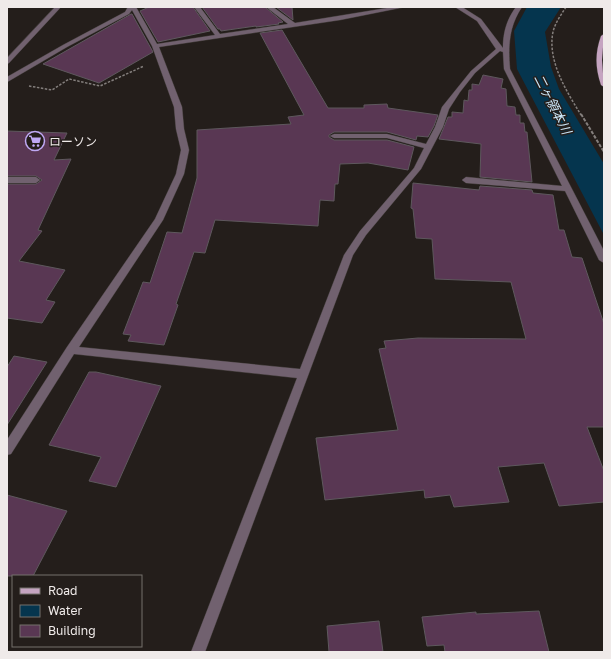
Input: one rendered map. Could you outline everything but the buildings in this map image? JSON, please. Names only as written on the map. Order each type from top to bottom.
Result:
[{"type":"main road","points":[[604,36],[600,48],[598,70],[604,85]]},
{"type":"street","points":[[7,62],[58,7]]},
{"type":"street","points":[[7,80],[65,46],[127,13],[132,7],[155,46],[160,58],[178,107],[180,129],[185,150],[180,174],[159,220],[71,350],[7,450]]},
{"type":"street","points":[[196,7],[218,36]]},
{"type":"street","points":[[270,7],[293,25]]},
{"type":"street","points":[[155,46],[352,17],[402,7]]},
{"type":"street","points":[[458,7],[479,20],[502,49],[507,69],[604,260]]},
{"type":"street","points":[[198,652],[349,255],[363,233],[417,169],[429,147],[445,109],[458,91],[473,72],[502,49],[507,31],[519,7]]},
{"type":"street","points":[[334,136],[387,136],[429,147]]},
{"type":"street","points":[[7,180],[36,180]]},
{"type":"street","points":[[466,180],[568,189]]},
{"type":"street","points":[[71,350],[304,374]]},
{"type":"path","points":[[566,7],[553,32],[552,45],[554,61],[561,79],[604,152]]},
{"type":"path","points":[[22,85],[52,90],[69,79],[100,86],[160,58]]},
{"type":"water","name":"二ヶ領本川","points":[[527,7],[561,7],[545,32],[551,67],[559,89],[604,164],[604,235],[517,69],[514,31]]},
{"type":"place","name":"ローソン","points":[[35,141]]}]
